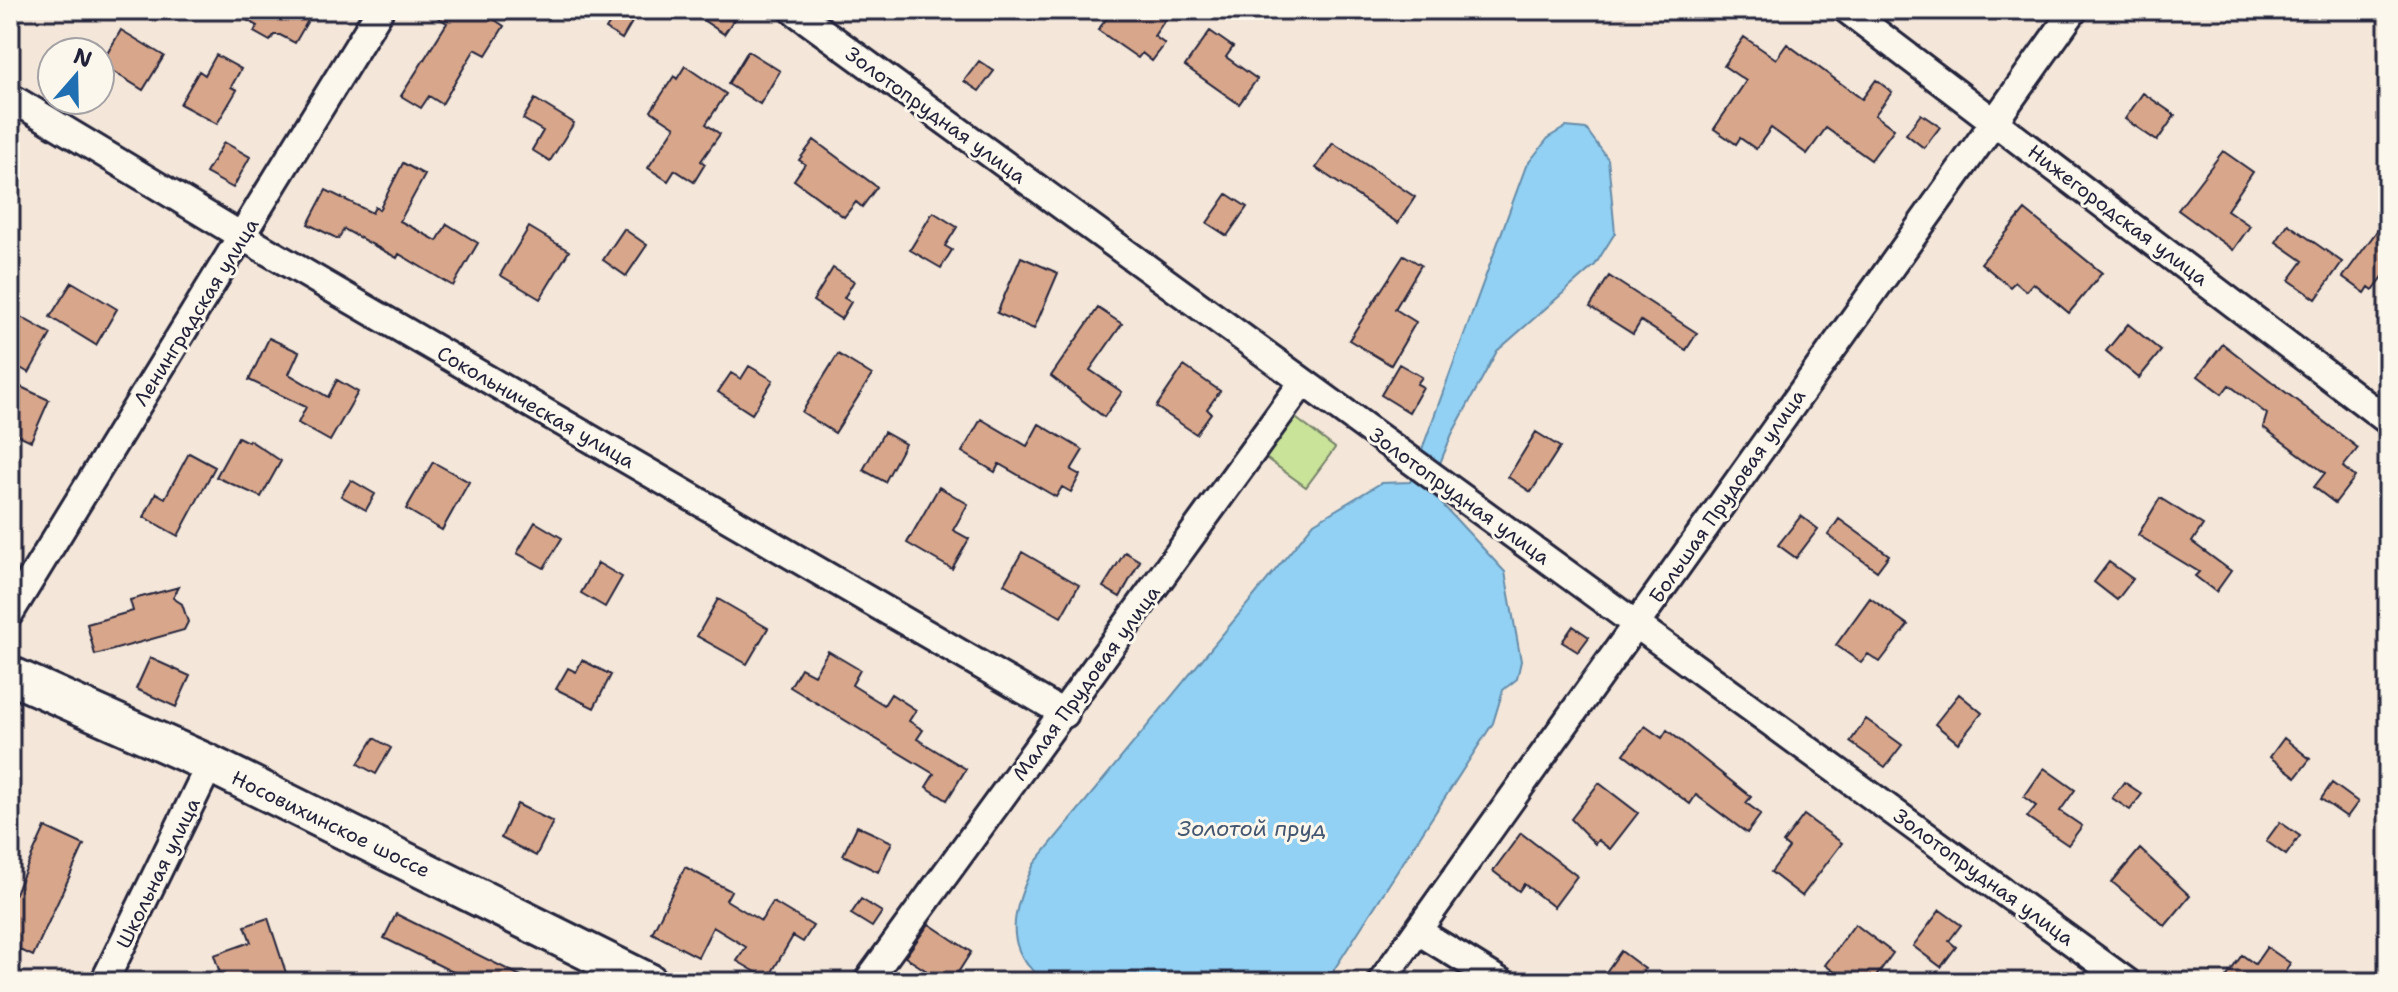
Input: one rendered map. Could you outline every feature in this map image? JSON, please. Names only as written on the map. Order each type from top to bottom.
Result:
[{"type":"main road","name":"Носовихинское шоссе","points":[[10,675],[210,764],[632,978]]},
{"type":"street","name":"Ленинградская улица","points":[[10,613],[380,10]]},
{"type":"street","name":"Золотопрудная улица","points":[[793,10],[2127,982]]},
{"type":"street","name":"Нижегородская улица","points":[[1847,10],[2388,421]]},
{"type":"street","name":"Большая Прудовая улица","points":[[1381,982],[2074,10]]},
{"type":"street","name":"Сокольническая улица","points":[[10,97],[243,237],[1065,714]]},
{"type":"street","name":"Малая Прудовая улица","points":[[867,982],[1065,714],[1303,382]]},
{"type":"street","name":"Школьная улица","points":[[104,982],[210,764]]},
{"type":"street","points":[[1418,931],[1501,982]]},
{"type":"green space","points":[[1293,416],[1335,448],[1306,487],[1263,456]]},
{"type":"water","name":"Золотой пруд","points":[[1566,127],[1586,129],[1608,159],[1615,233],[1595,265],[1497,351],[1452,434],[1429,490],[1505,572],[1521,661],[1517,679],[1503,690],[1493,723],[1326,982],[1047,982],[1021,956],[1016,942],[1016,912],[1034,864],[1314,523],[1381,483],[1410,482],[1526,166],[1549,137]]},
{"type":"building","points":[[229,10],[314,10],[295,43],[280,35],[274,35],[270,41],[254,32],[257,26]]},
{"type":"building","points":[[425,10],[480,10],[504,26],[486,55],[475,49],[442,104],[429,96],[421,108],[401,96],[447,23]]},
{"type":"building","points":[[688,10],[723,10],[735,18],[724,34]]},
{"type":"building","points":[[1113,10],[1172,10],[1154,36],[1165,44],[1152,61],[1142,53],[1138,58],[1098,30]]},
{"type":"building","points":[[616,13],[632,22],[622,39],[606,29]]},
{"type":"building","points":[[121,30],[164,56],[143,90],[116,73],[116,38]]},
{"type":"building","points":[[1210,31],[1233,47],[1226,57],[1257,79],[1239,104],[1185,66]]},
{"type":"building","points":[[1744,37],[1776,59],[1787,44],[1862,99],[1876,80],[1892,92],[1875,115],[1894,129],[1871,160],[1826,128],[1807,154],[1771,128],[1756,149],[1740,138],[1736,144],[1714,129],[1746,81],[1724,66]]},
{"type":"building","points":[[748,51],[780,71],[760,104],[728,84]]},
{"type":"building","points":[[216,55],[241,69],[231,87],[237,90],[217,124],[180,104],[199,71],[205,75]]},
{"type":"building","points":[[979,61],[994,71],[979,91],[964,81]]},
{"type":"building","points":[[685,66],[726,94],[706,124],[720,134],[701,161],[705,164],[694,182],[675,170],[668,181],[648,168],[675,127],[651,111],[674,76],[677,79]]},
{"type":"building","points":[[2143,93],[2175,115],[2157,141],[2125,119]]},
{"type":"building","points":[[535,99],[574,123],[550,161],[532,150],[543,131],[523,119]]},
{"type":"building","points":[[1921,114],[1940,127],[1924,148],[1906,134]]},
{"type":"building","points":[[814,140],[877,187],[862,207],[856,202],[844,217],[794,180],[805,164],[799,160]]},
{"type":"building","points":[[224,142],[250,157],[233,188],[206,173]]},
{"type":"building","points":[[1333,143],[1415,197],[1398,223],[1316,168]]},
{"type":"building","points":[[2223,151],[2253,172],[2227,210],[2250,226],[2233,250],[2178,210]]},
{"type":"building","points":[[403,163],[425,175],[400,221],[437,241],[447,224],[478,243],[453,286],[399,254],[397,258],[344,229],[338,239],[308,224],[326,190],[372,213],[375,207],[379,210]]},
{"type":"building","points":[[1227,194],[1247,207],[1227,236],[1207,223]]},
{"type":"building","points":[[2025,210],[2102,273],[2069,313],[2033,283],[2026,291],[2015,282],[2010,287],[1981,263]]},
{"type":"building","points":[[933,212],[957,227],[945,246],[952,250],[941,268],[910,250]]},
{"type":"building","points":[[2388,216],[2388,270],[2373,290],[2369,287],[2365,293],[2343,277]]},
{"type":"building","points":[[2288,224],[2342,262],[2316,299],[2289,280],[2303,261],[2276,242]]},
{"type":"building","points":[[529,227],[569,251],[540,299],[500,275]]},
{"type":"building","points":[[624,229],[647,245],[626,276],[603,260]]},
{"type":"building","points":[[1404,255],[1421,265],[1395,309],[1416,322],[1391,365],[1349,340]]},
{"type":"building","points":[[1021,257],[1058,273],[1034,329],[997,313]]},
{"type":"building","points":[[833,268],[854,281],[844,298],[851,302],[841,319],[813,301]]},
{"type":"building","points":[[1609,276],[1697,333],[1686,350],[1641,321],[1633,334],[1590,307]]},
{"type":"building","points":[[72,282],[117,309],[96,345],[50,317]]},
{"type":"building","points":[[1098,308],[1122,324],[1090,370],[1122,392],[1104,417],[1051,376]]},
{"type":"building","points":[[10,311],[51,334],[29,373],[10,362]]},
{"type":"building","points":[[2128,324],[2161,351],[2139,378],[2106,351]]},
{"type":"building","points":[[269,338],[299,352],[289,374],[328,397],[337,380],[358,392],[330,441],[298,423],[306,407],[249,380]]},
{"type":"building","points":[[2223,344],[2358,448],[2343,467],[2355,477],[2335,503],[2314,487],[2325,473],[2263,427],[2267,414],[2229,385],[2222,394],[2198,376]]},
{"type":"building","points":[[838,354],[872,375],[835,433],[802,412]]},
{"type":"building","points":[[1399,364],[1422,377],[1417,384],[1423,387],[1409,412],[1381,395]]},
{"type":"building","points":[[749,366],[773,380],[752,414],[718,392],[731,373],[741,379]]},
{"type":"building","points":[[1184,366],[1220,391],[1207,409],[1211,413],[1196,434],[1156,407]]},
{"type":"building","points":[[21,387],[49,400],[31,441],[10,431],[10,412]]},
{"type":"building","points":[[981,419],[1027,446],[1039,424],[1083,450],[1071,470],[1080,475],[1071,492],[1062,487],[1056,497],[999,464],[995,472],[962,452]]},
{"type":"building","points":[[884,432],[905,444],[885,482],[863,470]]},
{"type":"building","points":[[1536,432],[1560,447],[1531,492],[1508,477]]},
{"type":"building","points":[[238,437],[249,440],[281,461],[261,497],[216,477]]},
{"type":"building","points":[[189,453],[215,467],[178,536],[144,517],[156,493],[165,498]]},
{"type":"building","points":[[433,462],[469,482],[442,530],[406,509]]},
{"type":"building","points":[[351,480],[375,494],[366,510],[341,496]]},
{"type":"building","points":[[939,487],[968,504],[953,530],[969,539],[952,569],[907,543]]},
{"type":"building","points":[[2160,498],[2203,525],[2192,542],[2231,571],[2216,592],[2195,576],[2199,572],[2138,535]]},
{"type":"building","points":[[1801,516],[1818,529],[1796,558],[1778,545]]},
{"type":"building","points":[[1839,519],[1889,555],[1877,571],[1828,535]]},
{"type":"building","points":[[535,522],[562,538],[544,568],[517,553]]},
{"type":"building","points":[[1022,552],[1079,585],[1061,617],[1004,584]]},
{"type":"building","points":[[1125,552],[1140,561],[1120,597],[1103,587]]},
{"type":"building","points":[[2109,562],[2133,579],[2117,600],[2094,582]]},
{"type":"building","points":[[598,563],[622,577],[605,607],[581,593]]},
{"type":"building","points":[[179,587],[173,598],[182,604],[188,622],[184,630],[95,655],[87,624],[133,611],[130,600]]},
{"type":"building","points":[[1870,598],[1908,625],[1880,662],[1868,654],[1861,663],[1836,645]]},
{"type":"building","points":[[718,599],[768,628],[747,664],[697,636]]},
{"type":"building","points":[[1573,626],[1589,637],[1578,652],[1562,642]]},
{"type":"building","points":[[828,651],[860,670],[852,685],[884,705],[891,694],[916,710],[909,721],[923,730],[917,739],[966,769],[947,800],[926,787],[934,774],[790,687],[801,668],[814,675]]},
{"type":"building","points":[[150,658],[190,676],[176,707],[136,689]]},
{"type":"building","points":[[582,660],[611,675],[594,708],[556,689],[568,668],[576,672]]},
{"type":"building","points":[[1959,694],[1982,713],[1958,743],[1935,724]]},
{"type":"building","points":[[1866,719],[1902,745],[1885,767],[1850,742]]},
{"type":"building","points":[[1645,726],[1662,738],[1667,730],[1751,797],[1746,803],[1761,814],[1747,833],[1696,795],[1690,804],[1624,754]]},
{"type":"building","points":[[374,738],[391,748],[376,774],[358,764]]},
{"type":"building","points":[[2284,738],[2310,759],[2296,777],[2270,757]]},
{"type":"building","points":[[2044,768],[2075,790],[2060,811],[2082,826],[2068,845],[2027,817],[2036,806],[2024,797]]},
{"type":"building","points":[[2124,782],[2142,794],[2130,810],[2112,798]]},
{"type":"building","points":[[1599,783],[1638,813],[1610,849],[1598,840],[1595,844],[1571,819]]},
{"type":"building","points":[[2332,783],[2358,802],[2347,817],[2321,799]]},
{"type":"building","points":[[517,804],[553,822],[536,856],[501,838]]},
{"type":"building","points":[[1804,815],[1842,843],[1802,896],[1771,872],[1789,848],[1783,843]]},
{"type":"building","points":[[2280,822],[2300,836],[2286,855],[2266,841]]},
{"type":"building","points":[[857,826],[892,842],[878,872],[843,855]]},
{"type":"building","points":[[45,827],[84,845],[33,956],[10,945],[10,904]]},
{"type":"building","points":[[1521,833],[1577,876],[1554,907],[1524,884],[1519,891],[1493,871]]},
{"type":"building","points":[[2140,849],[2190,896],[2165,926],[2112,882]]},
{"type":"building","points":[[685,867],[731,891],[726,900],[761,921],[773,902],[813,926],[803,942],[793,936],[768,979],[737,961],[746,947],[713,927],[698,957],[652,933]]},
{"type":"building","points":[[861,899],[882,912],[872,927],[851,914]]},
{"type":"building","points":[[1940,910],[1961,925],[1949,941],[1956,947],[1941,967],[1913,946]]},
{"type":"building","points":[[396,914],[533,982],[473,982],[384,938]]},
{"type":"building","points":[[268,918],[289,982],[264,982],[262,976],[244,982],[223,982],[214,955],[251,942],[245,926]]},
{"type":"building","points":[[929,924],[971,952],[952,982],[944,982],[905,957]]},
{"type":"building","points":[[1855,924],[1893,953],[1872,982],[1848,982],[1825,965]]},
{"type":"building","points":[[2267,947],[2290,963],[2280,982],[2223,982],[2242,955],[2255,964]]},
{"type":"building","points":[[1621,951],[1645,969],[1635,982],[1599,982]]}]
